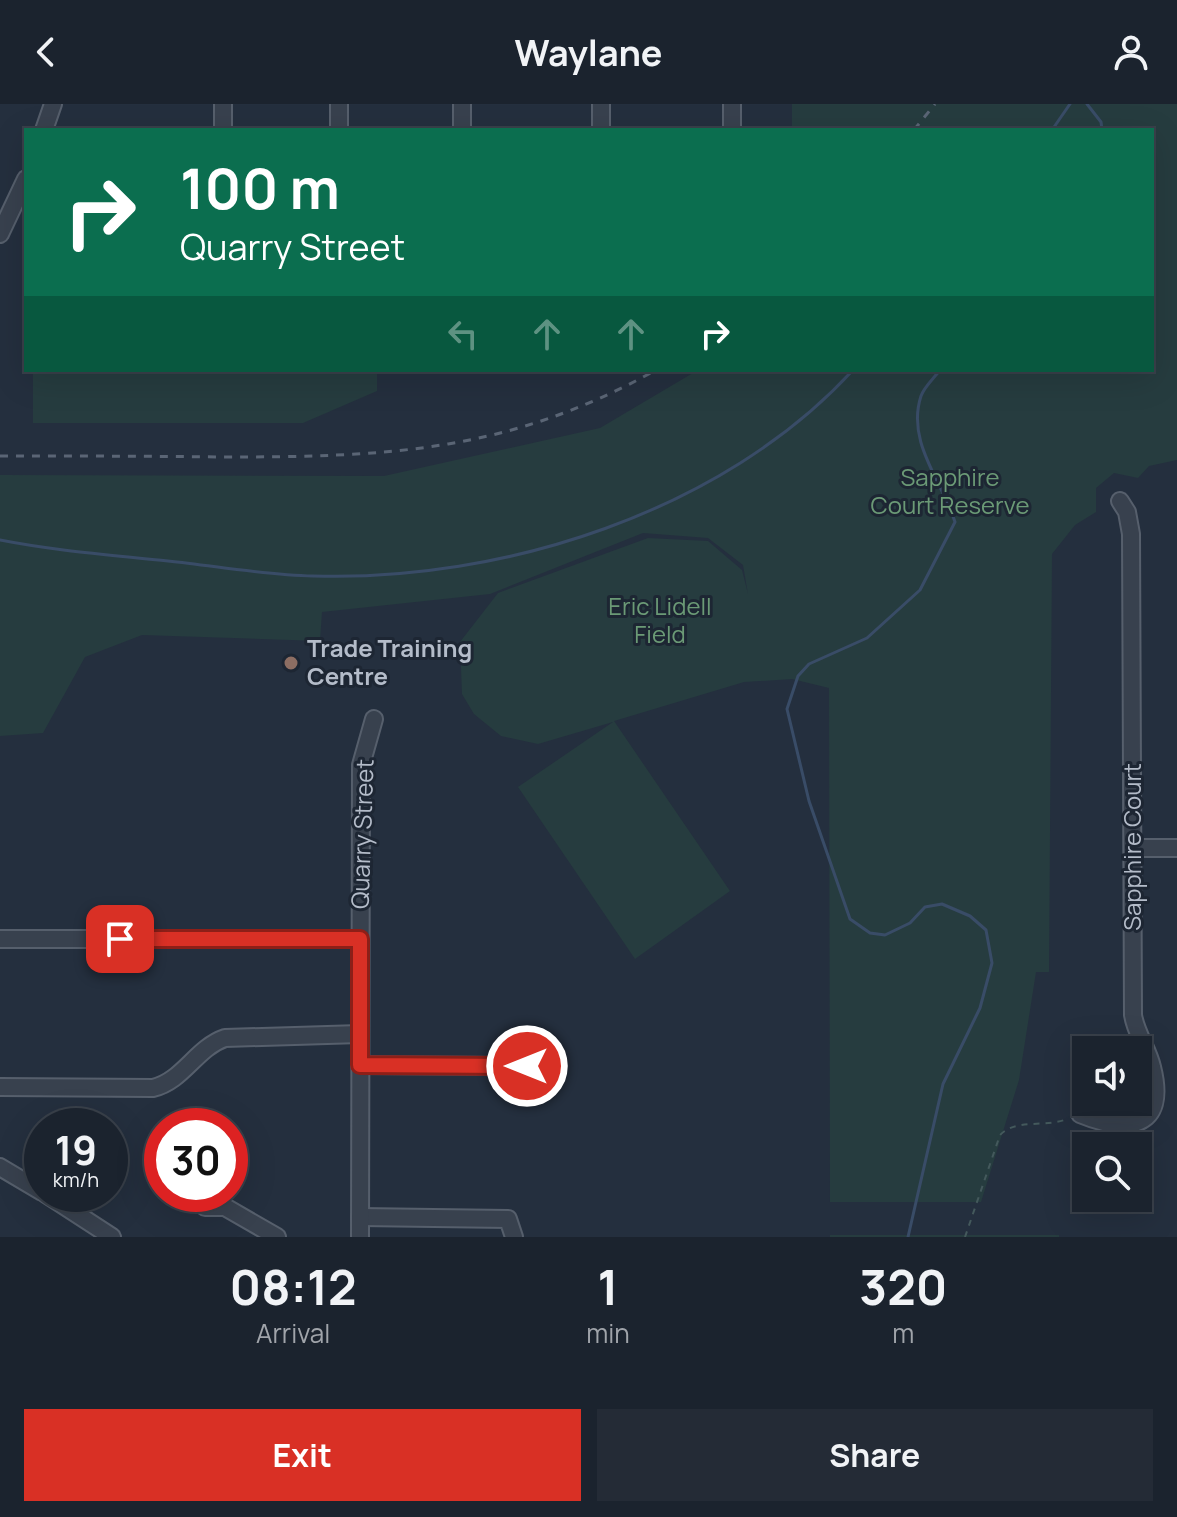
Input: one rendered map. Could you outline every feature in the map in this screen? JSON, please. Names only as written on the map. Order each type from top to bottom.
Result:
[{"type":"street","points":[[45,128],[53,104]]},
{"type":"street","points":[[223,104],[223,128]]},
{"type":"street","points":[[339,104],[339,128]]},
{"type":"street","points":[[462,104],[462,128]]},
{"type":"street","points":[[601,104],[601,128]]},
{"type":"street","points":[[732,104],[732,128]]},
{"type":"street","points":[[0,234],[22,201]]},
{"type":"street","name":"Sapphire Court","points":[[1120,501],[1127,512],[1131,534],[1133,1015],[1141,1036]]},
{"type":"street","name":"Quarry Street","points":[[360,1237],[361,765],[374,719]]},
{"type":"street","points":[[1134,848],[1177,848]]},
{"type":"street","points":[[0,939],[360,939]]},
{"type":"street","points":[[0,1087],[153,1088],[169,1082],[206,1046],[225,1038],[360,1034]]},
{"type":"street","points":[[360,1065],[527,1066]]},
{"type":"street","name":"Sapphire Court","points":[[1152,1065],[1152,1110]]},
{"type":"street","name":"Sapphire Court","points":[[1085,1116],[1105,1124],[1136,1124],[1148,1116]]},
{"type":"street","points":[[0,1167],[24,1181]]},
{"type":"street","points":[[73,1212],[112,1237]]},
{"type":"street","points":[[234,1212],[277,1237]]},
{"type":"street","points":[[360,1217],[508,1219],[514,1237]]},
{"type":"path","points":[[965,1237],[1005,1130],[1016,1126],[1054,1125],[1075,1116]]},
{"type":"green space","points":[[792,104],[1177,104],[1177,460],[1149,466],[1138,478],[1114,473],[1096,488],[1096,512],[1075,525],[1052,554],[1049,972],[1036,972],[1019,1080],[981,1202],[830,1202],[829,688],[792,679],[744,682],[614,721],[730,891],[635,959],[518,787],[613,722],[538,744],[501,736],[474,714],[462,694],[460,642],[498,593],[648,538],[708,541],[742,570],[748,594],[743,565],[708,538],[643,533],[490,594],[322,612],[320,641],[142,635],[85,657],[43,733],[0,736],[0,475],[384,476],[600,428],[695,372],[1154,372],[1154,128],[792,128]]},
{"type":"green space","points":[[33,372],[377,372],[377,391],[303,423],[33,423]]},
{"type":"green space","points":[[1059,1235],[1059,1237],[830,1237]]},
{"type":"waterway","points":[[1053,128],[1070,104]]},
{"type":"waterway","points":[[1087,104],[1101,122],[1102,128]]},
{"type":"waterway","points":[[0,540],[63,550],[295,575],[385,575],[459,566],[533,551],[605,528],[675,499],[740,463],[800,420],[851,372]]},
{"type":"waterway","points":[[908,1237],[943,1084],[980,1008],[992,963],[986,930],[970,916],[942,904],[925,907],[910,923],[885,935],[870,933],[850,919],[809,801],[787,709],[798,676],[809,664],[867,638],[920,590],[955,522],[928,461],[918,429],[921,396],[938,372]]},
{"type":"railway","points":[[916,128],[935,104]]},
{"type":"railway","points":[[0,456],[280,457],[444,445],[548,419],[601,398],[652,372]]},
{"type":"place","name":"Trade Training Centre","points":[[291,663]]},
{"type":"route","points":[[120,939],[360,939],[360,1065],[527,1066]]},
{"type":"park label","name":"Sapphire Court Reserve","points":[[950,492]]},
{"type":"park label","name":"Eric Lidell Field","points":[[660,621]]}]
